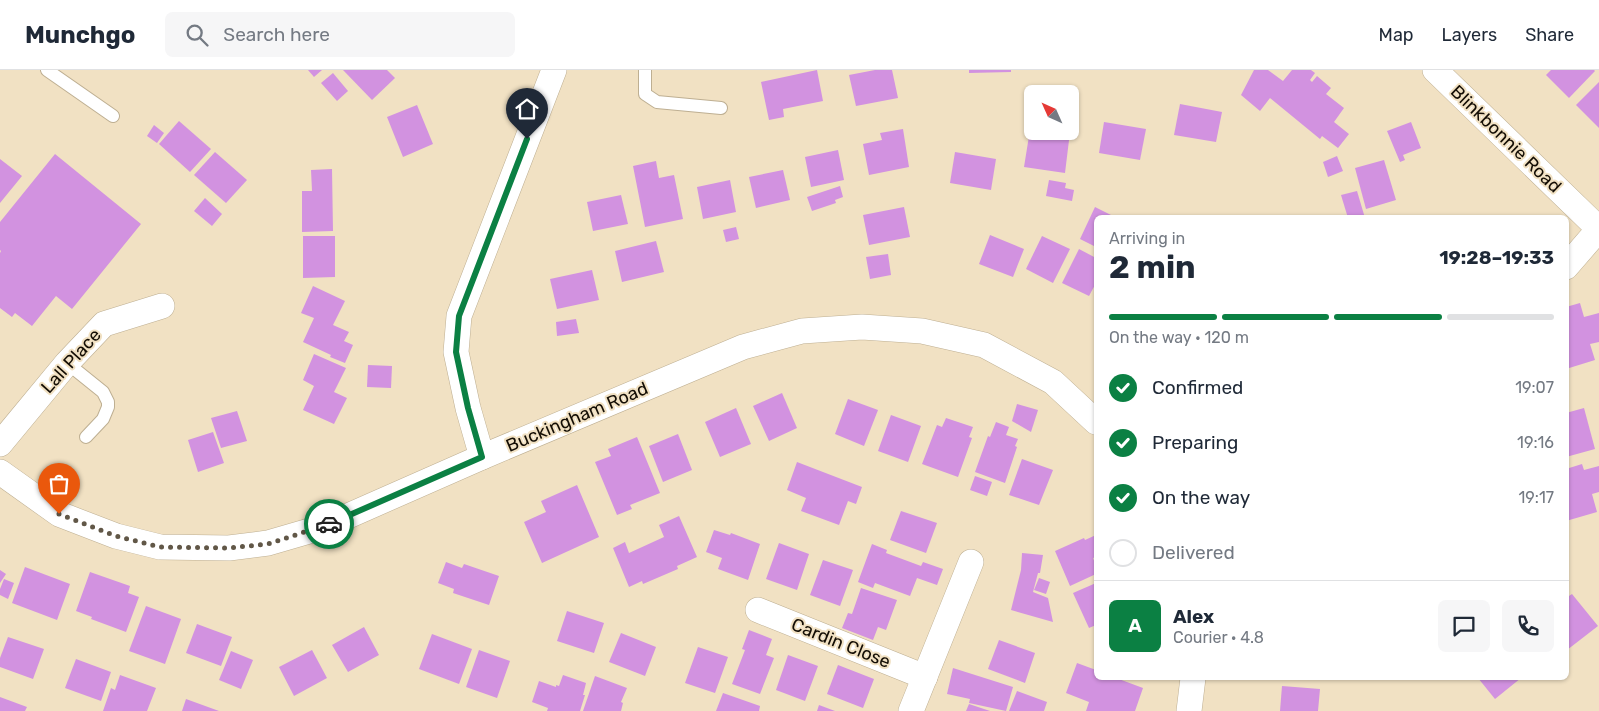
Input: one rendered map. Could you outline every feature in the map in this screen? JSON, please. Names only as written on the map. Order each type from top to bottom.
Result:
[{"type":"street","points":[[482,457],[468,408],[456,352],[459,316],[554,70]]},
{"type":"street","name":"Blinkbonnie Road","points":[[1435,70],[1599,229]]},
{"type":"street","points":[[1569,264],[1599,229]]},
{"type":"street","name":"Lall Place","points":[[0,444],[67,363],[104,324],[162,306]]},
{"type":"street","name":"Buckingham Road","points":[[0,472],[59,514],[116,536],[160,547],[228,548],[268,544],[322,527],[743,347],[802,332],[862,327],[922,330],[984,345],[1054,382],[1094,420]]},
{"type":"street","points":[[911,711],[971,562]]},
{"type":"street","name":"Cardin Close","points":[[758,610],[924,677]]},
{"type":"street","points":[[1189,711],[1193,680]]},
{"type":"lane","points":[[47,70],[113,116]]},
{"type":"lane","points":[[645,70],[645,94],[657,102],[721,108]]},
{"type":"lane","points":[[67,363],[103,392],[108,402],[108,407],[102,419],[86,437]]},
{"type":"building","points":[[308,70],[322,70],[314,77]]},
{"type":"building","points":[[343,70],[387,70],[395,78],[372,100]]},
{"type":"building","points":[[817,70],[823,101],[783,109],[784,117],[769,120],[761,82]]},
{"type":"building","points":[[875,70],[892,70],[898,98],[856,106],[849,75]]},
{"type":"building","points":[[969,70],[1011,70],[1011,72],[969,73]]},
{"type":"building","points":[[1254,70],[1268,70],[1283,81],[1292,70],[1311,70],[1315,73],[1310,80],[1312,82],[1317,76],[1331,88],[1326,94],[1344,108],[1334,122],[1349,134],[1338,148],[1322,136],[1320,139],[1270,98],[1260,111],[1241,95]]},
{"type":"building","points":[[1551,70],[1595,71],[1569,98],[1546,75]]},
{"type":"building","points":[[333,73],[348,91],[337,101],[321,83]]},
{"type":"building","points":[[1599,82],[1599,128],[1576,105]]},
{"type":"building","points":[[1180,104],[1222,112],[1216,142],[1174,135]]},
{"type":"building","points":[[417,105],[433,144],[403,157],[387,117]]},
{"type":"building","points":[[179,121],[211,149],[190,172],[159,144]]},
{"type":"building","points":[[1104,122],[1146,129],[1140,160],[1099,153]]},
{"type":"building","points":[[1411,122],[1421,148],[1403,155],[1405,160],[1400,162],[1387,131]]},
{"type":"building","points":[[154,125],[164,133],[157,143],[147,136]]},
{"type":"building","points":[[903,129],[909,167],[869,175],[863,144],[882,140],[880,133]]},
{"type":"building","points":[[1028,140],[1069,140],[1065,173],[1024,167]]},
{"type":"building","points":[[838,150],[844,180],[811,187],[805,157]]},
{"type":"building","points":[[215,152],[247,180],[226,203],[194,175]]},
{"type":"building","points":[[955,152],[996,159],[991,190],[950,183]]},
{"type":"building","points":[[55,154],[141,224],[72,309],[56,296],[32,326],[15,313],[12,317],[0,308],[0,222]]},
{"type":"building","points":[[1337,156],[1343,171],[1328,177],[1323,162]]},
{"type":"building","points":[[0,159],[22,176],[0,203]]},
{"type":"building","points":[[1384,160],[1396,200],[1366,209],[1355,168]]},
{"type":"building","points":[[656,161],[659,178],[674,175],[683,219],[645,227],[633,166]]},
{"type":"building","points":[[332,169],[333,231],[302,232],[302,191],[312,191],[311,170]]},
{"type":"building","points":[[783,170],[790,200],[756,208],[749,177]]},
{"type":"building","points":[[730,180],[736,212],[703,219],[697,187]]},
{"type":"building","points":[[1049,180],[1066,183],[1065,188],[1074,190],[1072,201],[1046,196]]},
{"type":"building","points":[[840,186],[843,197],[835,200],[836,203],[812,211],[807,197]]},
{"type":"building","points":[[1357,191],[1364,215],[1347,215],[1341,195]]},
{"type":"building","points":[[621,195],[628,224],[593,231],[587,202]]},
{"type":"building","points":[[205,198],[222,214],[212,226],[194,211]]},
{"type":"building","points":[[904,207],[910,237],[869,245],[863,215]]},
{"type":"building","points":[[1095,207],[1111,215],[1094,215],[1094,246],[1080,239]]},
{"type":"building","points":[[736,227],[739,239],[726,242],[723,230]]},
{"type":"building","points":[[990,235],[1024,249],[1013,277],[979,264]]},
{"type":"building","points":[[303,236],[335,236],[335,277],[303,278]]},
{"type":"building","points":[[1042,236],[1070,249],[1053,283],[1026,269]]},
{"type":"building","points":[[656,241],[664,272],[622,282],[615,251]]},
{"type":"building","points":[[1079,249],[1094,257],[1094,287],[1089,296],[1062,283]]},
{"type":"building","points":[[888,254],[891,275],[870,279],[866,257]]},
{"type":"building","points":[[592,270],[599,300],[557,309],[550,279]]},
{"type":"building","points":[[313,286],[345,301],[333,325],[349,332],[344,341],[353,345],[345,363],[303,342],[314,318],[301,313]]},
{"type":"building","points":[[1580,303],[1584,317],[1599,313],[1599,342],[1590,344],[1595,360],[1569,368],[1569,306]]},
{"type":"building","points":[[576,319],[579,333],[557,336],[556,322]]},
{"type":"building","points":[[314,354],[346,368],[334,392],[347,398],[334,424],[303,410],[314,386],[303,380]]},
{"type":"building","points":[[368,365],[392,366],[391,388],[367,387]]},
{"type":"building","points":[[782,393],[797,428],[769,441],[753,406]]},
{"type":"building","points":[[848,399],[878,410],[864,446],[835,434]]},
{"type":"building","points":[[1017,404],[1038,410],[1031,432],[1012,421]]},
{"type":"building","points":[[736,408],[751,444],[720,457],[705,422]]},
{"type":"building","points":[[1584,408],[1595,449],[1569,456],[1569,412]]},
{"type":"building","points":[[237,411],[247,441],[221,448],[211,418]]},
{"type":"building","points":[[891,415],[921,426],[908,462],[878,451]]},
{"type":"building","points":[[946,418],[973,427],[969,437],[972,438],[958,477],[922,464],[937,425],[942,427]]},
{"type":"building","points":[[996,422],[1009,427],[1006,435],[1018,439],[1005,483],[975,472],[988,436],[990,437]]},
{"type":"building","points":[[213,432],[224,463],[198,472],[188,440]]},
{"type":"building","points":[[678,434],[692,470],[663,482],[649,446]]},
{"type":"building","points":[[637,437],[660,493],[630,505],[632,509],[617,515],[595,462],[611,456],[608,449]]},
{"type":"building","points":[[1022,459],[1053,470],[1039,505],[1009,495]]},
{"type":"building","points":[[797,462],[862,487],[856,504],[848,501],[839,525],[801,511],[806,498],[787,490]]},
{"type":"building","points":[[1582,464],[1584,470],[1599,466],[1599,492],[1592,494],[1597,512],[1569,520],[1569,468]]},
{"type":"building","points":[[975,476],[992,482],[987,496],[970,490]]},
{"type":"building","points":[[577,485],[599,537],[542,563],[524,522],[546,512],[541,501]]},
{"type":"building","points":[[901,511],[937,523],[926,553],[890,540]]},
{"type":"building","points":[[679,516],[697,557],[677,566],[678,569],[643,584],[642,581],[629,587],[613,548],[625,542],[629,553],[664,537],[659,525]]},
{"type":"building","points":[[714,530],[730,535],[731,533],[760,544],[748,580],[718,569],[722,558],[706,552]]},
{"type":"building","points":[[1094,536],[1094,575],[1070,586],[1055,551],[1084,538],[1085,540]]},
{"type":"building","points":[[779,543],[809,554],[797,590],[766,579]]},
{"type":"building","points":[[872,544],[887,550],[886,553],[921,566],[923,562],[943,569],[937,585],[917,578],[910,596],[875,583],[873,588],[858,582]]},
{"type":"building","points":[[1022,553],[1043,555],[1040,573],[1038,573],[1033,592],[1048,598],[1053,622],[1011,610],[1021,570]]},
{"type":"building","points":[[823,560],[853,570],[840,606],[810,595]]},
{"type":"building","points":[[446,562],[462,568],[464,564],[499,576],[489,605],[453,593],[454,589],[438,583]]},
{"type":"building","points":[[25,567],[70,584],[57,620],[12,603]]},
{"type":"building","points":[[0,570],[6,574],[0,583]]},
{"type":"building","points":[[90,572],[130,586],[128,593],[139,597],[126,632],[91,619],[92,617],[76,611]]},
{"type":"building","points":[[1039,578],[1050,582],[1046,594],[1034,590]]},
{"type":"building","points":[[4,579],[14,583],[8,599],[0,595]]},
{"type":"building","points":[[1094,584],[1094,626],[1089,628],[1073,593]]},
{"type":"building","points":[[861,588],[897,600],[886,630],[878,627],[873,640],[842,628],[848,613],[852,614]]},
{"type":"building","points":[[1572,594],[1598,626],[1569,648],[1569,596]]},
{"type":"building","points":[[146,606],[181,619],[165,664],[129,651]]},
{"type":"building","points":[[567,611],[604,623],[594,653],[557,641]]},
{"type":"building","points":[[197,624],[232,637],[221,666],[186,653]]},
{"type":"building","points":[[364,627],[379,655],[348,672],[332,645]]},
{"type":"building","points":[[749,630],[772,639],[766,655],[774,658],[760,694],[732,684],[745,650],[742,649]]},
{"type":"building","points":[[621,633],[656,647],[645,676],[609,662]]},
{"type":"building","points":[[432,634],[472,649],[459,684],[419,669]]},
{"type":"building","points":[[8,637],[44,649],[33,679],[0,667],[0,658]]},
{"type":"building","points":[[999,640],[1035,653],[1025,683],[988,669]]},
{"type":"building","points":[[698,647],[728,657],[715,693],[685,683]]},
{"type":"building","points":[[312,650],[327,678],[294,696],[279,667]]},
{"type":"building","points":[[479,650],[510,661],[497,698],[466,687]]},
{"type":"building","points":[[231,651],[253,660],[241,689],[219,680]]},
{"type":"building","points":[[788,655],[818,666],[805,701],[776,690]]},
{"type":"building","points":[[76,659],[111,672],[101,701],[65,688]]},
{"type":"building","points":[[1077,663],[1094,669],[1094,680],[1121,680],[1143,688],[1135,711],[1086,711],[1089,702],[1066,693]]},
{"type":"building","points":[[838,665],[874,679],[863,708],[827,694]]},
{"type":"building","points":[[953,668],[1013,687],[1006,711],[969,703],[970,699],[947,694]]},
{"type":"building","points":[[120,675],[156,688],[147,711],[103,711],[111,688],[115,690]]},
{"type":"building","points":[[563,675],[586,683],[583,695],[585,695],[580,711],[547,711],[548,708],[532,702],[539,681],[556,687],[556,685],[559,686]]},
{"type":"building","points":[[595,676],[627,688],[621,702],[623,703],[621,711],[583,711]]},
{"type":"building","points":[[1480,680],[1519,680],[1495,699]]},
{"type":"building","points":[[1282,686],[1320,689],[1318,711],[1280,711]]},
{"type":"building","points":[[1017,691],[1047,702],[1044,711],[1009,711]]},
{"type":"building","points":[[723,693],[760,706],[759,711],[716,711]]},
{"type":"building","points":[[0,697],[27,707],[25,711],[0,711]]},
{"type":"building","points":[[186,699],[219,711],[182,711]]},
{"type":"building","points":[[969,704],[990,711],[966,711]]},
{"type":"building","points":[[819,705],[835,711],[817,711]]},
{"type":"way so far","points":[[59,514],[116,536],[160,547],[228,548],[268,544],[329,524]]},
{"type":"route","points":[[329,524],[482,457],[468,408],[456,352],[459,316],[527,139]]}]
